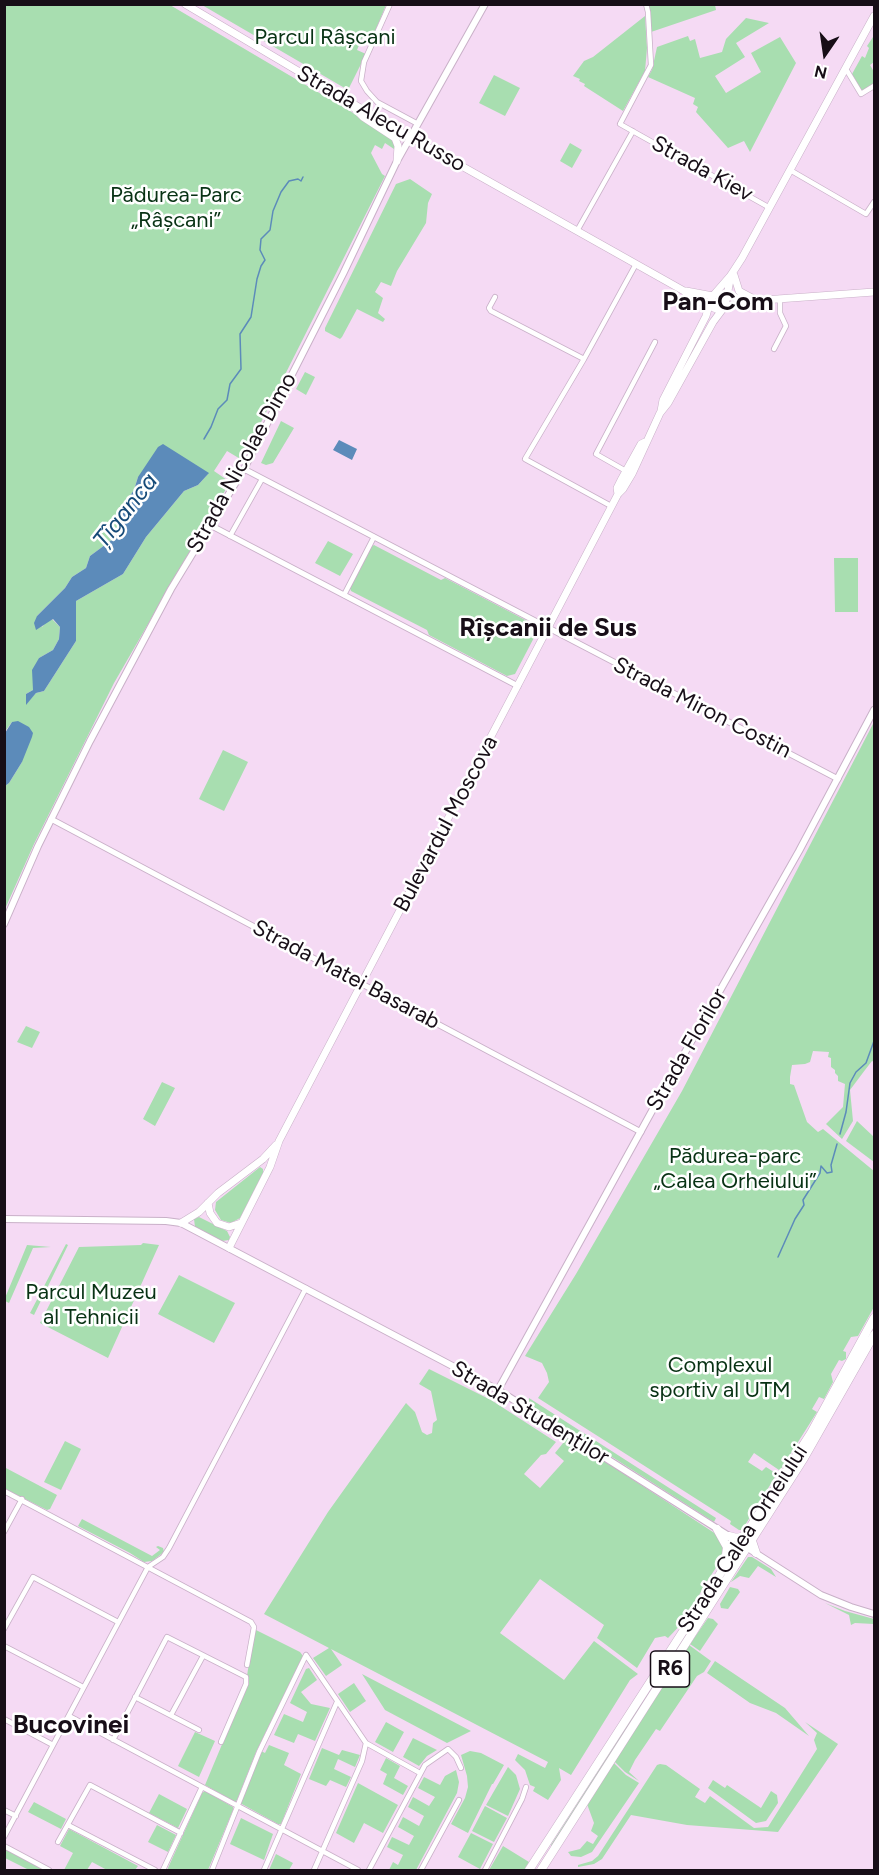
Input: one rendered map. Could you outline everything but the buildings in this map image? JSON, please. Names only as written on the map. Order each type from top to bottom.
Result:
[{"type":"highway","name":"Strada Calea Orheiului","points":[[545,1845],[663,1673],[746,1542],[820,1432],[858,1356],[874,1318]]},
{"type":"highway","name":"Strada Calea Orheiului","points":[[858,1356],[874,1335]]},
{"type":"highway","points":[[717,1528],[728,1549],[724,1570]]},
{"type":"highway","points":[[729,1536],[746,1542],[756,1553]]},
{"type":"highway","name":"Strada Calea Orheiului","points":[[552,1854],[724,1570],[746,1542]]},
{"type":"highway","points":[[545,1845],[552,1854]]},
{"type":"highway","name":"R6","points":[[529,1870],[545,1845]]},
{"type":"highway","name":"R6","points":[[541,1870],[552,1854]]},
{"type":"main road","name":"Strada Alecu Russo","points":[[185,4],[349,101],[400,121],[410,137],[687,293],[717,299]]},
{"type":"main road","name":"Strada Nicolae Dimo","points":[[4,924],[51,819],[171,589],[244,469],[343,274],[397,161],[485,4]]},
{"type":"main road","name":"Strada Kiev","points":[[717,299],[770,208],[874,16]]},
{"type":"main road","points":[[349,101],[363,117],[395,138],[398,146],[397,161]]},
{"type":"main road","points":[[733,274],[736,286],[753,300]]},
{"type":"main road","name":"Strada Kiev","points":[[717,299],[733,274]]},
{"type":"main road","points":[[753,300],[718,309],[717,299],[753,300],[874,292]]},
{"type":"main road","points":[[687,293],[703,307],[706,316]]},
{"type":"main road","name":"Bulevardul Moscova","points":[[660,413],[663,400],[717,299]]},
{"type":"main road","name":"Bulevardul Moscova","points":[[229,1248],[279,1141],[611,506],[632,474],[645,441],[723,308]]},
{"type":"main road","name":"Bulevardul Moscova","points":[[618,494],[617,488],[641,444],[645,441]]},
{"type":"main road","name":"Strada Florilor","points":[[498,1390],[838,779],[874,710]]},
{"type":"main road","name":"Bulevardul Moscova","points":[[181,1223],[199,1212],[218,1193],[270,1153],[279,1141]]},
{"type":"main road","points":[[256,1164],[264,1167],[266,1173]]},
{"type":"main road","points":[[208,1203],[210,1214],[218,1223],[229,1227],[241,1223]]},
{"type":"main road","name":"Strada Studenților","points":[[4,1219],[181,1223],[498,1390],[729,1536]]},
{"type":"main road","points":[[756,1553],[821,1595],[874,1614]]},
{"type":"street","points":[[390,4],[364,62],[361,78],[364,88],[400,121],[418,124]]},
{"type":"street","points":[[578,231],[633,131],[620,124],[648,73],[651,56],[646,4]]},
{"type":"street","points":[[846,69],[861,94],[874,86]]},
{"type":"street","name":"Strada Kiev","points":[[633,131],[770,208]]},
{"type":"street","points":[[790,170],[866,214],[874,202]]},
{"type":"street","points":[[611,506],[525,459],[584,359],[636,264]]},
{"type":"street","points":[[495,297],[489,308],[491,311],[584,359]]},
{"type":"street","points":[[774,348],[786,326],[780,313],[780,298]]},
{"type":"street","points":[[626,471],[596,454],[655,342]]},
{"type":"street","name":"Strada Miron Costin","points":[[244,469],[838,779]]},
{"type":"street","points":[[230,536],[262,479]]},
{"type":"street","points":[[210,525],[518,686]]},
{"type":"street","points":[[344,595],[374,537]]},
{"type":"street","name":"Strada Matei Basarab","points":[[51,819],[641,1132]]},
{"type":"street","points":[[4,1837],[148,1567],[169,1548],[306,1288]]},
{"type":"street","points":[[4,1491],[253,1624],[248,1665]]},
{"type":"street","points":[[4,1532],[22,1500]]},
{"type":"street","points":[[4,1629],[33,1577],[118,1622]]},
{"type":"street","points":[[113,1740],[167,1637],[246,1677],[246,1684],[221,1742]]},
{"type":"street","points":[[4,1646],[84,1687]]},
{"type":"street","points":[[212,1870],[259,1752],[306,1655],[366,1743],[420,1773]]},
{"type":"street","points":[[171,1715],[203,1656]]},
{"type":"street","points":[[135,1696],[199,1730]]},
{"type":"street","points":[[264,1870],[337,1701]]},
{"type":"street","points":[[69,1716],[358,1870]]},
{"type":"street","points":[[4,1719],[53,1745]]},
{"type":"street","points":[[314,1870],[362,1761],[366,1743]]},
{"type":"street","points":[[369,1870],[420,1773],[430,1760],[448,1749],[456,1757],[461,1768]]},
{"type":"street","points":[[58,1842],[90,1785],[181,1833]]},
{"type":"street","points":[[163,1870],[202,1787]]},
{"type":"street","points":[[485,1870],[526,1787]]},
{"type":"street","points":[[421,1870],[459,1800]]},
{"type":"street","points":[[4,1809],[16,1816]]},
{"type":"street","points":[[68,1825],[155,1870]]},
{"type":"street","points":[[4,1846],[49,1870]]},
{"type":"green space","name":"Pădurea-Parc „Râșcani”","points":[[5,5],[170,5],[350,111],[392,138],[395,147],[394,149],[385,143],[382,149],[375,145],[371,153],[385,176],[242,460],[227,451],[214,471],[230,482],[114,683],[34,844],[5,909],[5,786],[22,762],[12,722],[4,733]],"holes":[[[208,474],[198,485],[184,491],[146,537],[123,574],[76,601],[76,641],[44,691],[36,693],[26,704],[26,694],[33,690],[39,658],[53,650],[59,639],[60,627],[52,619],[42,627],[37,616],[65,588],[72,577],[86,568],[90,556],[113,539],[125,503],[134,490],[138,477]]]},
{"type":"green space","name":"Parcul Râșcani","points":[[202,5],[386,5],[371,41],[362,38],[357,50],[366,54],[348,90]]},
{"type":"green space","points":[[647,5],[715,5],[716,10],[651,32]]},
{"type":"green space","points":[[645,16],[647,48],[645,71],[623,111],[584,86],[585,84],[579,81],[580,79],[573,76],[584,61],[593,57]]},
{"type":"green space","points":[[746,18],[769,23],[736,43],[745,57],[715,76],[726,93],[761,72],[751,53],[780,37],[796,63],[750,152],[744,141],[728,148],[696,112],[698,107],[693,104],[695,98],[648,77],[652,70],[657,47],[688,36],[690,41],[695,39],[700,58],[722,52],[726,39]]},
{"type":"green space","points":[[873,37],[874,62],[870,65],[874,72],[874,83],[862,91],[852,74],[862,56],[865,58],[869,48],[867,46]]},
{"type":"green space","points":[[494,75],[520,88],[505,116],[479,103]]},
{"type":"green space","points":[[570,143],[582,150],[572,168],[560,161]]},
{"type":"green space","points":[[410,179],[432,194],[428,203],[426,223],[397,271],[391,286],[381,282],[375,292],[383,298],[378,313],[385,319],[383,322],[357,309],[340,339],[325,331],[325,328],[396,184]]},
{"type":"green space","points":[[305,372],[315,377],[306,395],[296,389]]},
{"type":"green space","points":[[281,421],[294,428],[273,463],[266,465],[261,463]]},
{"type":"green space","points":[[328,541],[353,554],[340,576],[315,563]]},
{"type":"green space","points":[[374,545],[441,580],[445,578],[535,625],[538,630],[515,674],[507,676],[429,635],[427,630],[351,591],[350,588]]},
{"type":"green space","points":[[834,558],[858,558],[858,612],[835,612]]},
{"type":"green space","name":"Pădurea-parc „Calea Orheiului”","points":[[874,722],[874,1062],[872,1061],[850,1090],[853,1121],[842,1139],[826,1124],[843,1107],[845,1084],[838,1081],[835,1070],[831,1067],[829,1052],[813,1051],[810,1062],[792,1065],[790,1084],[794,1085],[807,1122],[818,1132],[823,1129],[874,1171],[874,1307],[858,1336],[851,1337],[843,1351],[846,1352],[846,1359],[839,1360],[831,1374],[833,1382],[824,1399],[819,1397],[812,1409],[817,1412],[781,1469],[779,1470],[754,1453],[748,1462],[762,1471],[766,1467],[777,1474],[742,1530],[739,1530],[730,1524],[731,1521],[538,1398],[549,1382],[547,1373],[542,1363],[525,1356],[576,1274],[682,1091]]},
{"type":"green space","points":[[223,750],[248,762],[224,811],[199,799]]},
{"type":"green space","points":[[26,1026],[40,1032],[32,1048],[17,1042]]},
{"type":"green space","points":[[162,1082],[175,1088],[155,1126],[143,1119]]},
{"type":"green space","points":[[857,1121],[874,1137],[874,1162],[846,1141]]},
{"type":"green space","points":[[260,1167],[263,1173],[240,1218],[231,1223],[221,1220],[215,1210],[216,1202]]},
{"type":"green space","points":[[199,1217],[227,1231],[229,1240],[222,1241],[195,1227],[194,1219]]},
{"type":"green space","name":"Parcul Muzeu al Tehnicii","points":[[143,1243],[159,1245],[108,1358],[40,1323],[79,1247],[141,1245]]},
{"type":"green space","points":[[66,1244],[68,1245],[34,1315],[30,1313]]},
{"type":"green space","points":[[27,1245],[51,1247],[33,1248],[9,1303],[5,1301],[5,1298]]},
{"type":"green space","points":[[179,1275],[235,1303],[214,1343],[158,1314]]},
{"type":"green space","points":[[429,1369],[491,1400],[556,1442],[524,1474],[540,1488],[564,1461],[555,1453],[568,1437],[716,1534],[725,1547],[723,1557],[687,1618],[668,1638],[665,1636],[655,1638],[637,1668],[597,1638],[604,1625],[540,1579],[500,1633],[564,1680],[594,1641],[638,1674],[630,1680],[571,1775],[559,1768],[561,1780],[548,1800],[533,1791],[535,1787],[530,1785],[525,1770],[515,1760],[518,1754],[545,1768],[548,1762],[331,1649],[342,1665],[326,1676],[313,1658],[329,1648],[264,1614],[328,1512],[406,1403],[415,1412],[422,1432],[427,1435],[432,1433],[433,1423],[437,1420],[431,1391],[419,1384]]},
{"type":"green space","points":[[529,1398],[716,1518],[714,1522],[529,1404]]},
{"type":"green space","points":[[65,1441],[81,1449],[61,1490],[44,1482]]},
{"type":"green space","points":[[4,1467],[57,1495],[50,1509],[47,1510],[5,1489]]},
{"type":"green space","points":[[82,1519],[152,1556],[160,1550],[156,1547],[158,1546],[163,1548],[164,1552],[152,1561],[144,1562],[78,1526]]},
{"type":"green space","points":[[748,1557],[752,1557],[771,1569],[776,1577],[758,1566],[749,1578],[740,1576],[731,1582]]},
{"type":"green space","points":[[730,1587],[740,1592],[728,1609],[721,1608],[720,1604]]},
{"type":"green space","points":[[825,1603],[874,1619],[874,1624],[855,1623],[851,1625],[849,1615]]},
{"type":"green space","points":[[708,1618],[718,1624],[700,1651],[690,1644]]},
{"type":"green space","points":[[254,1629],[300,1652],[303,1656],[256,1752],[235,1802],[205,1785],[249,1680],[247,1676]]},
{"type":"green space","points":[[689,1645],[711,1661],[704,1672],[697,1676],[660,1731],[656,1729],[635,1760],[629,1772],[639,1781],[614,1761]]},
{"type":"green space","points":[[715,1661],[785,1708],[809,1736],[776,1713],[750,1703],[707,1673]]},
{"type":"green space","points":[[309,1668],[317,1680],[301,1692],[311,1704],[330,1708],[315,1741],[298,1734],[294,1743],[274,1735],[284,1714],[303,1722],[307,1712],[290,1703],[306,1669]]},
{"type":"green space","points":[[362,1674],[471,1731],[447,1743],[385,1710]]},
{"type":"green space","points":[[658,1677],[659,1679],[551,1848],[551,1845]]},
{"type":"green space","points":[[354,1683],[366,1701],[350,1712],[338,1694]]},
{"type":"green space","points":[[386,1722],[404,1732],[393,1752],[375,1742]]},
{"type":"green space","points":[[805,1722],[838,1744],[778,1832],[687,1825],[631,1815],[602,1859],[594,1864],[578,1867],[598,1856],[657,1765],[660,1764],[666,1765],[700,1789],[695,1797],[705,1803],[710,1796],[754,1828],[768,1827],[817,1749],[814,1740],[817,1733]]},
{"type":"green space","points":[[195,1732],[215,1741],[199,1777],[178,1766]]},
{"type":"green space","points":[[413,1738],[437,1750],[427,1756],[419,1766],[403,1757]]},
{"type":"green space","points":[[269,1745],[289,1753],[284,1765],[301,1774],[281,1824],[240,1803],[261,1751],[265,1753]]},
{"type":"green space","points":[[322,1748],[339,1755],[342,1750],[360,1755],[355,1767],[338,1759],[334,1769],[351,1777],[346,1787],[330,1780],[326,1786],[309,1779]]},
{"type":"green space","points":[[470,1751],[481,1753],[504,1765],[468,1833],[451,1824],[465,1798],[468,1787],[461,1755]]},
{"type":"green space","points":[[386,1758],[400,1766],[394,1778],[408,1786],[403,1795],[383,1784],[387,1774],[380,1770]]},
{"type":"green space","points":[[613,1762],[626,1775],[639,1783],[592,1852],[581,1857],[571,1856],[568,1852],[580,1849],[587,1841],[593,1844],[598,1836],[591,1831],[594,1823],[587,1804]]},
{"type":"green space","points":[[508,1767],[516,1775],[520,1789],[508,1816],[486,1805]]},
{"type":"green space","points":[[456,1770],[459,1782],[457,1793],[416,1870],[389,1870],[393,1862],[398,1865],[403,1855],[387,1847],[392,1837],[409,1845],[414,1836],[398,1827],[403,1817],[419,1826],[424,1816],[408,1807],[413,1797],[429,1806],[435,1797],[418,1788],[424,1777],[440,1785],[445,1776]]},
{"type":"green space","points":[[713,1780],[725,1788],[727,1785],[761,1808],[771,1791],[777,1795],[778,1803],[766,1821],[756,1823],[708,1788]]},
{"type":"green space","points":[[358,1783],[398,1805],[383,1833],[364,1823],[354,1843],[336,1833]]},
{"type":"green space","points":[[205,1791],[233,1807],[208,1870],[167,1870],[202,1793]]},
{"type":"green space","points":[[159,1794],[187,1809],[178,1828],[149,1813]]},
{"type":"green space","points":[[34,1802],[66,1819],[61,1829],[28,1812]]},
{"type":"green space","points":[[485,1806],[507,1818],[494,1842],[472,1831]]},
{"type":"green space","points":[[241,1818],[273,1834],[264,1860],[230,1844]]},
{"type":"green space","points":[[157,1825],[176,1835],[168,1852],[148,1842]]},
{"type":"green space","points":[[69,1829],[138,1866],[135,1870],[107,1870],[92,1862],[87,1870],[64,1870],[73,1853],[60,1846]]},
{"type":"green space","points":[[471,1833],[493,1844],[480,1869],[458,1857]]},
{"type":"green space","points":[[503,1846],[529,1862],[524,1870],[489,1870]]},
{"type":"green space","points":[[4,1848],[45,1870],[29,1870],[5,1858]]},
{"type":"green space","points":[[276,1854],[293,1863],[289,1870],[269,1870]]},
{"type":"water","points":[[339,440],[357,449],[352,460],[333,450]]},
{"type":"water","points":[[163,444],[209,473],[198,485],[184,491],[146,537],[123,574],[76,601],[76,641],[44,691],[36,693],[26,705],[26,694],[33,690],[32,670],[39,658],[53,650],[59,639],[60,627],[53,619],[36,630],[34,623],[37,616],[65,588],[72,577],[86,568],[90,556],[113,539],[125,503],[134,490],[138,477],[158,447]]},
{"type":"water","points":[[18,721],[29,727],[33,733],[22,762],[5,786],[5,733],[12,722]]},
{"type":"waterway","name":"Țîganca","points":[[204,439],[218,409],[227,400],[230,384],[241,369],[240,334],[251,317],[257,279],[265,260],[260,250],[261,239],[270,230],[273,211],[281,192],[289,181],[298,179],[301,181],[303,177]]},
{"type":"waterway","points":[[840,1134],[850,1083],[856,1072],[866,1063],[874,1041]]},
{"type":"waterway","points":[[778,1257],[804,1205],[803,1200],[820,1173],[821,1166],[827,1173],[832,1172],[831,1165],[837,1144]]},
{"type":"district","name":"Pan-Com","points":[[718,302]]},
{"type":"district","name":"Rîșcanii de Sus","points":[[548,628]]},
{"type":"district","name":"Bucovinei","points":[[71,1725]]},
{"type":"park label","name":"Complexul sportiv al UTM","points":[[720,1378]]}]
